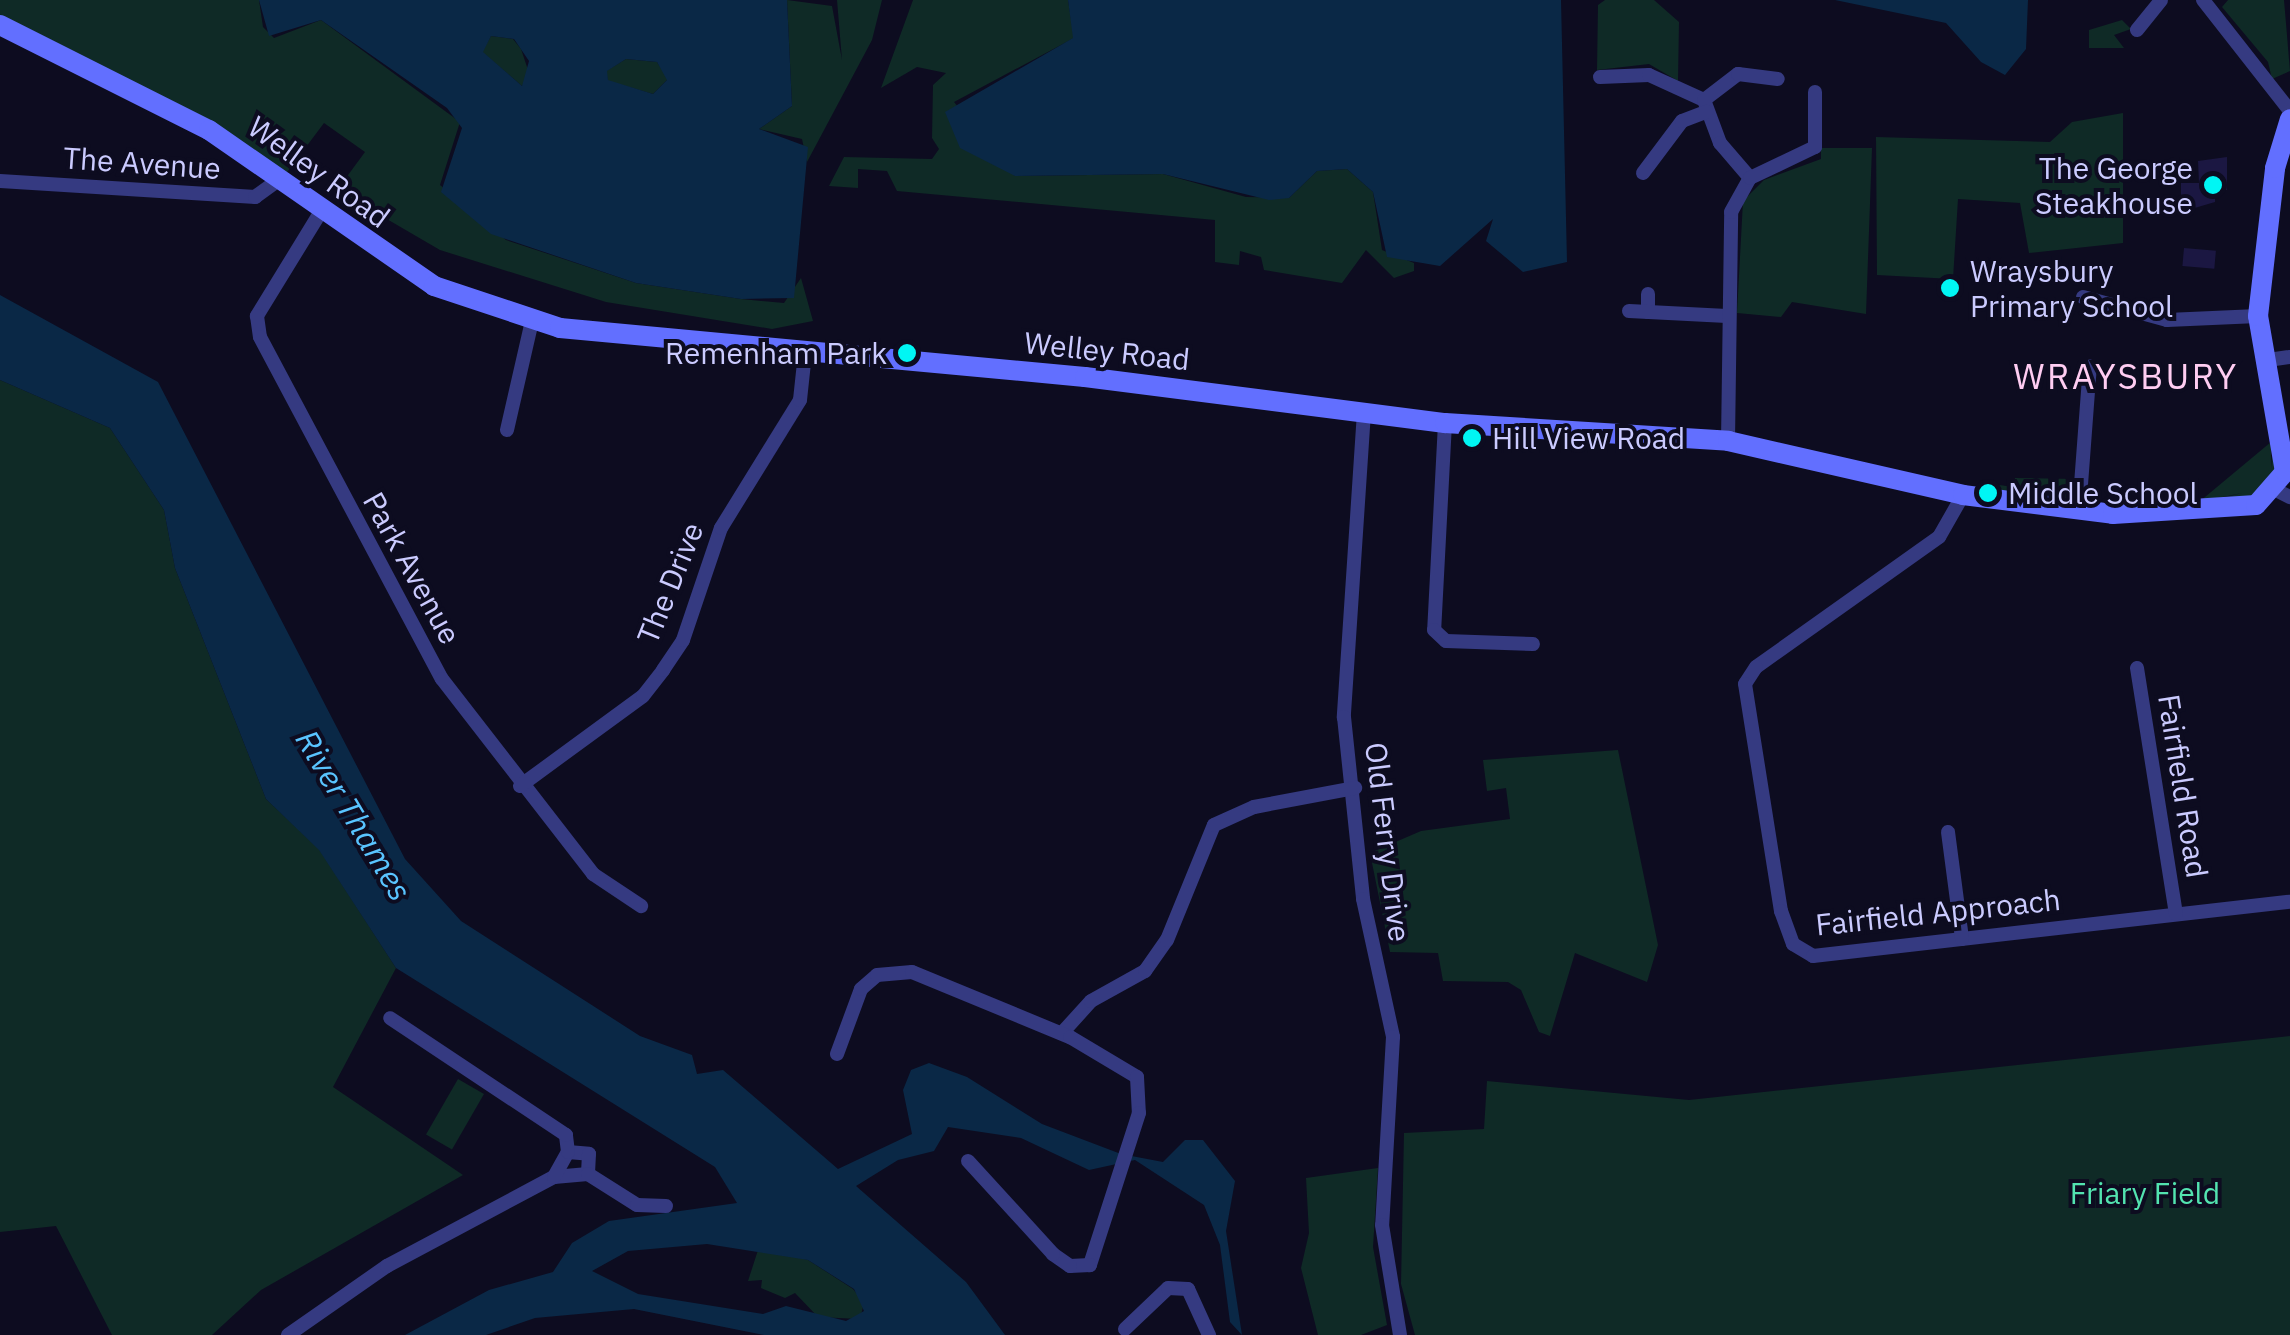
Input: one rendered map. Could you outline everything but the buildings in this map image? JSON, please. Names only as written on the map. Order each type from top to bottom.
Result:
[{"type":"main road","name":"Welley Road","points":[[0,26],[194,121],[320,213],[434,286],[532,321],[629,338],[805,353],[1445,423],[1728,441],[1963,495],[2079,511],[2221,511],[2283,494]]},
{"type":"main road","points":[[2283,494],[2284,447],[2258,316],[2276,168],[2290,119]]},
{"type":"street","points":[[2137,30],[2161,0]]},
{"type":"street","points":[[2203,0],[2290,111]]},
{"type":"street","points":[[1642,173],[1682,122],[1738,74],[1778,78]]},
{"type":"street","points":[[1600,77],[1649,75],[1705,106],[1750,178]]},
{"type":"street","points":[[1728,441],[1727,316],[1732,212],[1750,178],[1815,147],[1815,92]]},
{"type":"street","name":"The Avenue","points":[[0,181],[254,197],[276,182]]},
{"type":"street","name":"Park Avenue","points":[[320,213],[257,316],[260,338],[398,606],[520,786],[593,874],[641,906]]},
{"type":"street","points":[[1648,294],[1648,312]]},
{"type":"street","points":[[2082,297],[2167,320],[2258,316]]},
{"type":"street","points":[[1629,311],[1727,316]]},
{"type":"street","points":[[506,430],[532,321]]},
{"type":"street","name":"The Drive","points":[[520,786],[644,696],[683,640],[721,528],[800,400],[805,353]]},
{"type":"street","points":[[2268,360],[2290,356]]},
{"type":"street","points":[[2079,511],[2090,366]]},
{"type":"street","name":"Old Ferry Drive","points":[[1364,412],[1344,716],[1355,788],[1363,899],[1393,1037],[1382,1225],[1400,1335]]},
{"type":"street","points":[[1445,423],[1434,630],[1446,641],[1533,644]]},
{"type":"street","name":"Fairfield Approach","points":[[1963,495],[1940,537],[1756,667],[1746,684],[1781,911],[1794,944],[1813,956],[2290,902]]},
{"type":"street","name":"Fairfield Road","points":[[2137,668],[2176,914]]},
{"type":"street","points":[[1062,1033],[1091,1000],[1145,972],[1167,940],[1214,825],[1254,807],[1355,788]]},
{"type":"street","points":[[1948,832],[1962,938]]},
{"type":"street","points":[[836,1054],[861,989],[895,974],[941,980],[1062,1033],[1137,1077],[1142,1089],[1128,1149],[1090,1266],[1070,1266],[968,1161]]},
{"type":"street","points":[[390,1018],[566,1135],[568,1152],[554,1177]]},
{"type":"street","points":[[568,1152],[588,1154],[588,1174]]},
{"type":"street","points":[[288,1335],[386,1266],[554,1177],[588,1174],[637,1205],[666,1206]]},
{"type":"street","points":[[1125,1329],[1168,1288],[1188,1289],[1209,1335]]},
{"type":"green space","points":[[0,0],[259,0],[263,27],[274,38],[321,20],[460,122],[440,185],[506,240],[636,283],[741,299],[784,303],[801,278],[813,321],[772,329],[606,302],[440,250],[337,190],[365,152],[324,123],[279,183],[209,130],[0,25]]},
{"type":"green space","points":[[787,0],[832,6],[842,60],[837,0],[882,0],[872,40],[807,162],[802,139],[759,129],[792,106]]},
{"type":"green space","points":[[913,0],[1068,0],[1074,38],[954,102],[1015,176],[1163,174],[1246,197],[1289,198],[1317,171],[1347,169],[1373,192],[1382,250],[1414,263],[1414,271],[1394,278],[1366,250],[1342,283],[1264,270],[1261,257],[1240,251],[1239,265],[1215,262],[1215,220],[897,191],[887,171],[858,169],[858,188],[829,186],[844,157],[932,159],[939,149],[932,138],[933,85],[946,73],[917,67],[881,88]]},
{"type":"green space","points":[[1605,0],[1654,0],[1679,22],[1678,81],[1649,64],[1597,70],[1598,5]]},
{"type":"green space","points":[[2228,0],[2284,0],[2290,71],[2272,79],[2268,62],[2222,7]]},
{"type":"green space","points":[[2122,20],[2131,29],[2114,35],[2124,48],[2089,48],[2089,30]]},
{"type":"green space","points":[[491,36],[513,39],[521,49],[530,76],[522,86],[482,52]]},
{"type":"green space","points":[[626,59],[657,62],[668,79],[653,94],[608,81],[606,71]]},
{"type":"green space","points":[[2123,113],[2123,243],[2029,253],[2020,203],[1958,199],[1953,279],[1877,275],[1876,137],[2050,142],[2072,122]]},
{"type":"green space","points":[[1821,148],[1872,148],[1866,314],[1792,302],[1781,317],[1737,313],[1743,201],[1764,180],[1821,159]]},
{"type":"green space","points":[[0,380],[110,428],[164,510],[175,568],[266,799],[319,849],[396,968],[333,1087],[463,1175],[261,1290],[212,1335],[112,1335],[56,1226],[0,1232]]},
{"type":"green space","points":[[2271,442],[2271,468],[2273,442],[2277,466],[2256,496],[2198,504],[2242,493],[2199,502]]},
{"type":"green space","points":[[2015,478],[2076,479],[2074,495],[2062,503],[1983,491],[1986,483],[2013,487]]},
{"type":"green space","points":[[1618,750],[1658,945],[1647,982],[1575,953],[1550,1036],[1539,1032],[1521,990],[1508,982],[1443,981],[1438,953],[1390,952],[1370,853],[1421,831],[1510,819],[1506,788],[1487,791],[1483,760]]},
{"type":"green space","name":"Friary Field","points":[[2290,1036],[2290,1335],[1415,1335],[1401,1284],[1404,1133],[1484,1129],[1487,1081],[1689,1100]]},
{"type":"green space","points":[[458,1079],[484,1094],[452,1149],[426,1134]]},
{"type":"green space","points":[[1378,1168],[1373,1247],[1387,1325],[1361,1335],[1318,1335],[1301,1268],[1309,1233],[1306,1178]]},
{"type":"green space","points":[[759,1247],[808,1260],[853,1289],[864,1303],[860,1319],[818,1317],[795,1293],[785,1298],[761,1288],[762,1280],[748,1281]]},
{"type":"water","points":[[259,0],[787,0],[792,106],[759,129],[808,147],[794,298],[741,299],[636,283],[491,234],[441,192],[462,128],[447,108],[321,20],[269,36]],"holes":[[[491,36],[514,39],[529,61],[522,86],[483,52]],[[626,59],[657,62],[667,80],[653,94],[608,80],[607,71]]]},
{"type":"water","points":[[1068,0],[1561,0],[1567,262],[1523,272],[1486,241],[1493,219],[1440,266],[1387,257],[1373,192],[1347,169],[1317,171],[1289,198],[1269,200],[1163,174],[1015,176],[960,148],[945,112],[1073,38]]},
{"type":"water","points":[[1835,0],[2028,0],[2026,49],[2005,75],[1981,62],[1946,23]]},
{"type":"water","name":"River Thames","points":[[0,295],[158,382],[405,859],[461,921],[640,1036],[692,1055],[697,1074],[723,1070],[838,1169],[912,1134],[903,1090],[911,1070],[929,1063],[967,1077],[1042,1124],[1121,1154],[1163,1162],[1185,1140],[1203,1140],[1235,1181],[1226,1231],[1242,1335],[1230,1322],[1220,1245],[1204,1205],[1135,1160],[1089,1170],[1021,1138],[948,1127],[934,1151],[898,1160],[856,1186],[966,1282],[1005,1335],[764,1335],[634,1309],[535,1318],[486,1335],[405,1335],[489,1290],[553,1272],[572,1243],[609,1221],[737,1203],[715,1167],[396,968],[319,850],[266,799],[175,568],[164,510],[110,428],[0,380]],"holes":[[[707,1244],[808,1260],[854,1289],[864,1311],[846,1321],[786,1306],[763,1314],[638,1294],[592,1271],[628,1251]]]},
{"type":"place","name":"The George Steakhouse","points":[[2213,185]]},
{"type":"place","name":"Wraysbury Primary School","points":[[1950,288]]},
{"type":"place","name":"Remenham Park","points":[[907,353]]},
{"type":"place","name":"Hill View Road","points":[[1472,438]]},
{"type":"place","name":"Middle School","points":[[1988,493]]},
{"type":"district","name":"WRAYSBURY","points":[[2126,376]]}]
